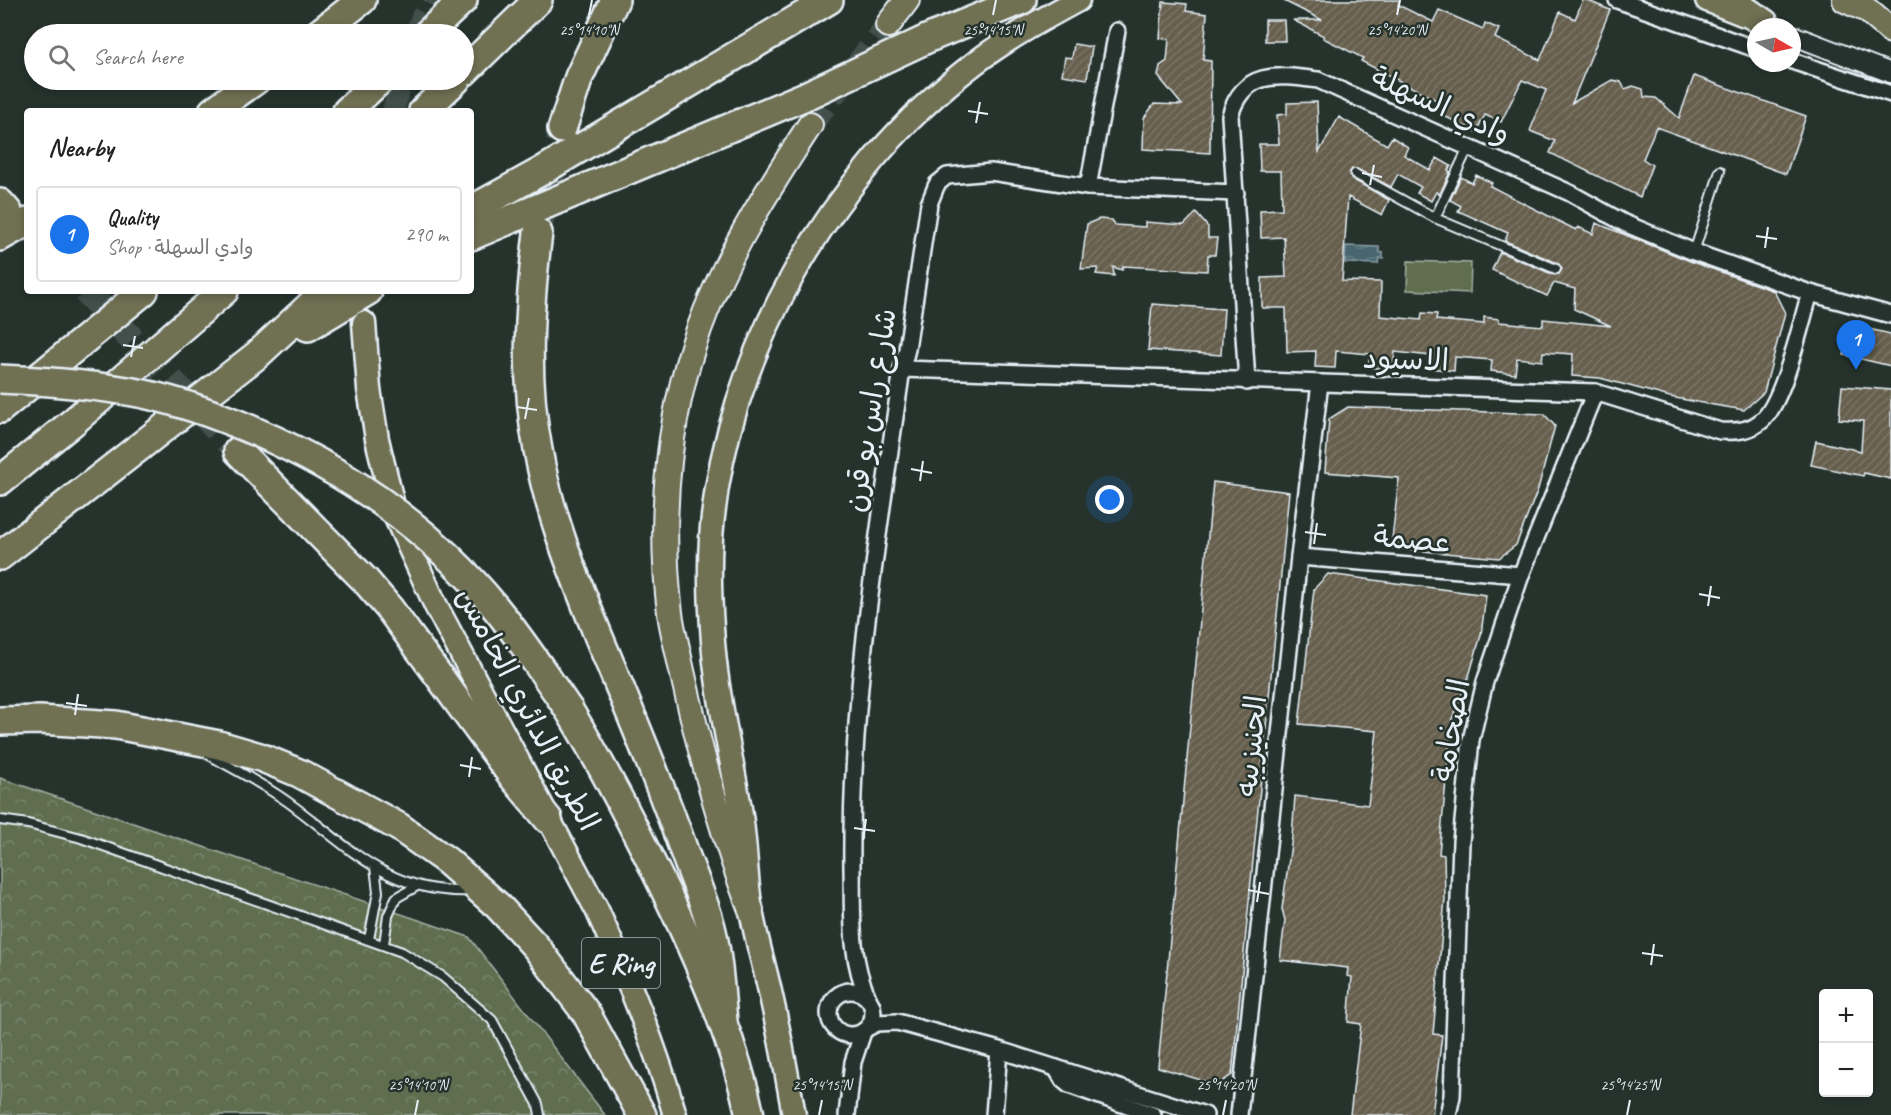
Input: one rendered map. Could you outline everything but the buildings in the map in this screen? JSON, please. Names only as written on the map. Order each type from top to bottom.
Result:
[{"type":"highway","points":[[331,24],[363,0]]},
{"type":"highway","points":[[438,24],[463,0]]},
{"type":"highway","points":[[474,62],[538,0]]},
{"type":"highway","points":[[562,129],[579,77],[615,0]]},
{"type":"highway","points":[[474,208],[540,172],[829,0]]},
{"type":"highway","points":[[888,25],[907,0]]},
{"type":"highway","points":[[474,235],[803,97],[929,38],[1022,0]]},
{"type":"highway","points":[[1730,0],[1758,18]]},
{"type":"highway","points":[[1845,0],[1867,10],[1891,31]]},
{"type":"highway","points":[[217,108],[242,90]]},
{"type":"highway","points":[[350,108],[369,90]]},
{"type":"highway","points":[[426,108],[445,90]]},
{"type":"highway","points":[[751,910],[722,830],[693,722],[672,626],[666,564],[665,513],[669,462],[677,411],[689,362],[705,313],[725,266],[749,220],[810,125]]},
{"type":"highway","points":[[538,233],[531,293],[528,352],[531,406],[538,452],[552,509],[569,559],[672,819],[711,929],[717,957],[723,1021]]},
{"type":"highway","points":[[0,409],[140,294]]},
{"type":"highway","points":[[0,481],[73,422],[221,294]]},
{"type":"highway","points":[[0,556],[257,355],[313,303],[327,294]]},
{"type":"highway","points":[[257,355],[363,294]]},
{"type":"highway","points":[[0,381],[96,331]]},
{"type":"highway","points":[[0,381],[77,385],[144,394],[187,405],[288,446],[341,475],[385,503],[454,562],[495,606],[569,710],[594,752],[642,842],[723,1021],[750,1115]]},
{"type":"highway","points":[[238,451],[365,580],[389,608],[513,777],[548,819]]},
{"type":"highway","points":[[0,721],[40,720],[116,724],[219,745],[308,777],[399,826],[447,861],[480,890],[529,939],[560,975],[613,1059],[642,1115]]},
{"type":"main road","points":[[794,1115],[751,910],[741,814],[717,679],[712,630],[711,538],[719,481],[735,411],[753,360],[794,274],[845,195],[874,158],[906,124],[975,63],[1015,35],[1078,0]]},
{"type":"main road","points":[[1707,0],[1752,18]]},
{"type":"main road","points":[[1867,10],[1891,18]]},
{"type":"main road","name":"الطريق الدائري الخامس","points":[[364,323],[372,409],[396,518],[436,606],[597,910],[620,960],[646,1027],[675,1115]]},
{"type":"street","points":[[1617,0],[1747,46]]},
{"type":"street","points":[[1088,187],[1117,31]]},
{"type":"street","points":[[1801,38],[1891,73]]},
{"type":"street","points":[[1801,64],[1891,94]]},
{"type":"street","name":"وادي السهلة","points":[[1247,382],[1230,116],[1233,102],[1241,91],[1254,80],[1273,76],[1318,80],[1469,146],[1570,193],[1624,223],[1694,252],[1810,293],[1891,315]]},
{"type":"street","name":"شارع راس بو قرن","points":[[871,1003],[858,974],[853,949],[851,829],[859,685],[902,369],[907,349],[928,204],[937,184],[947,176],[991,172],[1088,187],[1236,193]]},
{"type":"street","name":"الاسيود","points":[[902,369],[1595,392],[1720,431],[1742,430],[1760,423],[1770,413],[1779,397],[1810,293]]},
{"type":"street","name":"الحنيزيبه","points":[[1239,1115],[1320,383]]},
{"type":"street","name":"الصخامة","points":[[1448,1115],[1452,1096],[1461,842],[1472,740],[1485,682],[1521,575],[1595,392]]},
{"type":"street","name":"عصمة","points":[[1299,557],[1521,575]]},
{"type":"street","name":"شارع راس بو قرن","points":[[839,993],[853,949]]},
{"type":"street","points":[[897,1022],[854,990],[839,993],[830,1005],[830,1021],[834,1028],[848,1035],[877,1023],[897,1022],[999,1050],[1205,1115]]},
{"type":"street","points":[[847,1115],[853,1062],[873,1014],[871,1003]]},
{"type":"street","points":[[994,1115],[999,1050]]},
{"type":"street","points":[[1056,1068],[1069,1085],[1153,1115]]},
{"type":"street","name":"الصخامة","points":[[1452,1096],[1455,1115]]},
{"type":"lane","points":[[1436,218],[1469,146]]},
{"type":"lane","points":[[1694,252],[1720,171]]},
{"type":"lane","points":[[1355,174],[1436,218],[1556,269]]},
{"type":"lane","points":[[174,735],[286,800],[351,851],[386,875],[417,886],[456,891],[480,890]]},
{"type":"lane","points":[[0,820],[28,824],[81,838],[402,952],[443,977],[492,1020],[538,1104],[540,1115]]},
{"type":"lane","points":[[369,939],[377,906],[375,867]]},
{"type":"lane","points":[[384,945],[388,916],[396,897],[417,886]]},
{"type":"green space","points":[[1408,261],[1471,263],[1470,293],[1407,290]]},
{"type":"green space","points":[[0,778],[469,937],[605,1115],[0,1115]]},
{"type":"water","points":[[1346,246],[1379,247],[1379,252],[1383,253],[1383,259],[1379,258],[1378,264],[1345,263]]},
{"type":"tunnel","points":[[420,24],[432,0]]},
{"type":"tunnel","points":[[810,125],[888,25]]},
{"type":"tunnel","points":[[394,108],[399,90]]},
{"type":"tunnel","points":[[540,223],[562,129]]},
{"type":"tunnel","points":[[89,294],[238,451]]},
{"type":"place","name":"Quality","points":[[1856,370]]}]
